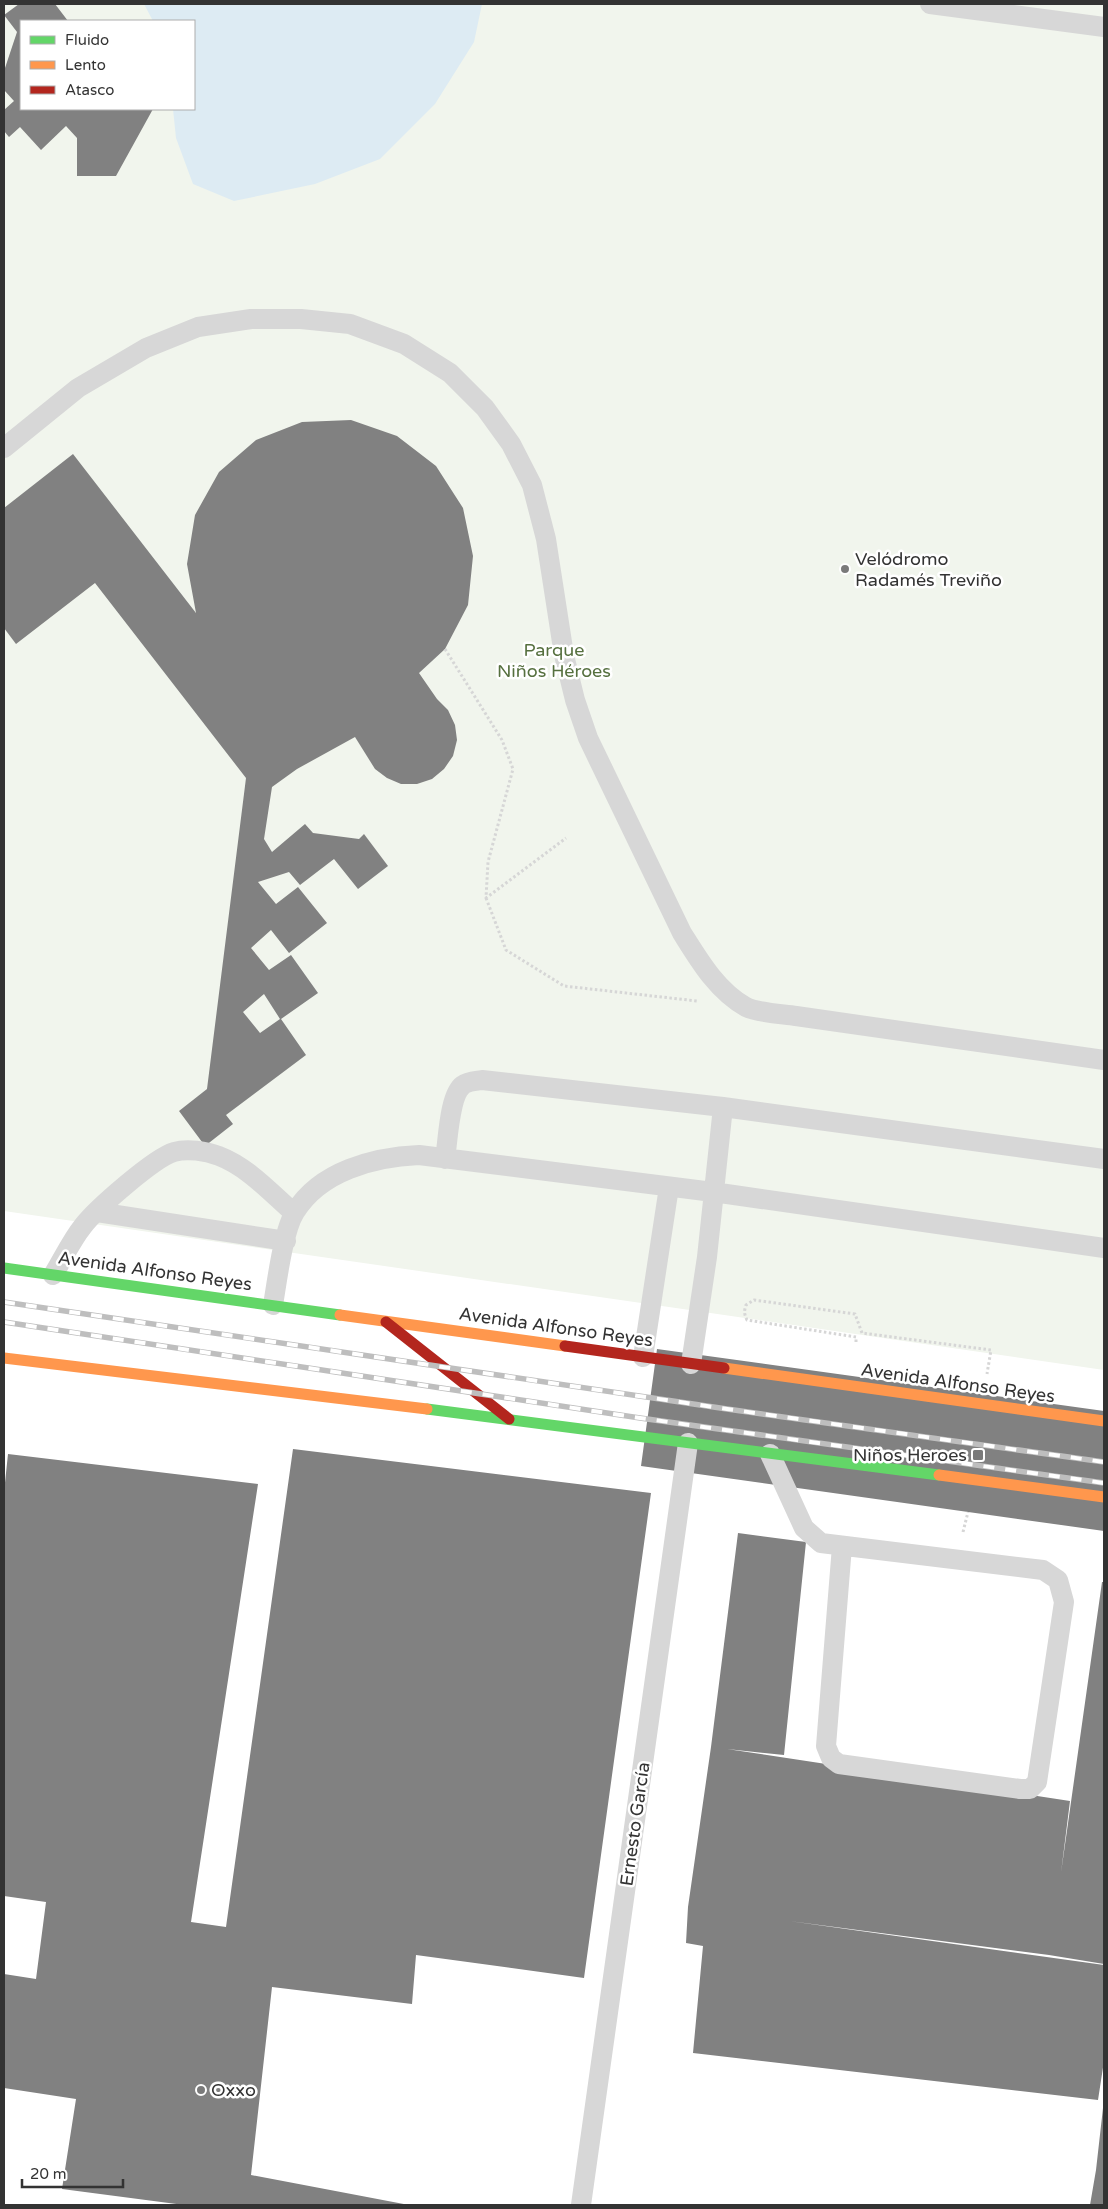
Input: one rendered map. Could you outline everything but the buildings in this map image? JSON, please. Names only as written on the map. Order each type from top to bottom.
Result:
[{"type":"highway","name":"Avenida Alfonso Reyes","points":[[4,1268],[1104,1421]]},
{"type":"highway","points":[[384,1321],[509,1419]]},
{"type":"highway","points":[[4,1358],[509,1419],[1104,1497]]},
{"type":"lane","points":[[930,4],[1104,27]]},
{"type":"lane","points":[[4,448],[78,388],[146,348],[198,328],[251,319],[301,319],[350,324],[404,344],[450,372],[485,408],[511,444],[532,485],[546,539],[564,655],[575,700],[588,738],[682,934],[700,963],[720,986],[747,1007],[796,1016],[1104,1060]]},
{"type":"lane","points":[[446,1159],[453,1100],[463,1085],[482,1080],[723,1107],[1104,1159]]},
{"type":"lane","points":[[692,1364],[723,1107]]},
{"type":"lane","points":[[53,1275],[83,1225],[142,1172],[164,1156],[176,1151],[194,1150],[217,1155],[235,1164],[294,1213]]},
{"type":"lane","points":[[273,1305],[286,1241],[294,1213],[310,1196],[330,1180],[359,1165],[391,1156],[419,1155],[714,1192],[1104,1248]]},
{"type":"lane","points":[[643,1357],[661,1251],[669,1187]]},
{"type":"lane","points":[[97,1212],[286,1241]]},
{"type":"lane","name":"Ernesto García","points":[[581,2205],[688,1443]]},
{"type":"lane","points":[[770,1454],[804,1528],[821,1543],[1043,1570],[1058,1580],[1064,1602],[1037,1782],[1030,1789],[839,1764],[831,1758],[826,1746],[842,1546]]},
{"type":"path","points":[[445,649],[502,740],[514,769],[488,862],[486,898],[506,950],[564,986],[699,1002]]},
{"type":"path","points":[[486,898],[566,838]]},
{"type":"path","points":[[856,1342],[856,1336],[747,1320],[744,1315],[744,1309],[749,1302],[758,1300],[855,1314],[862,1334],[992,1350],[986,1376]]},
{"type":"path","points":[[964,1532],[968,1512]]},
{"type":"green space","name":"Parque Niños Héroes","points":[[4,4],[1104,4],[1104,1370],[4,1211]]},
{"type":"shaded area","points":[[144,4],[482,4],[474,42],[435,104],[380,159],[315,184],[234,201],[193,184],[176,138],[173,110],[195,110],[195,20],[152,20]]},
{"type":"railway","points":[[4,1302],[727,1409],[1104,1462]]},
{"type":"railway","points":[[4,1322],[640,1418],[1104,1483]]},
{"type":"traffic: fast","points":[[4,1268],[340,1315]]},
{"type":"traffic: fast","points":[[427,1409],[939,1475]]},
{"type":"traffic: slow","points":[[340,1315],[565,1346]]},
{"type":"traffic: slow","points":[[4,1358],[427,1409]]},
{"type":"traffic: slow","points":[[724,1368],[1104,1421]]},
{"type":"traffic: slow","points":[[939,1475],[1104,1497]]},
{"type":"traffic: jam","points":[[386,1322],[509,1419]]},
{"type":"traffic: jam","points":[[565,1346],[724,1368]]},
{"type":"place","name":"Velódromo Radamés Treviño","points":[[845,569]]},
{"type":"place","name":"Niños Heroes","points":[[978,1455]]},
{"type":"place","name":"Oxxo","points":[[201,2090]]}]
